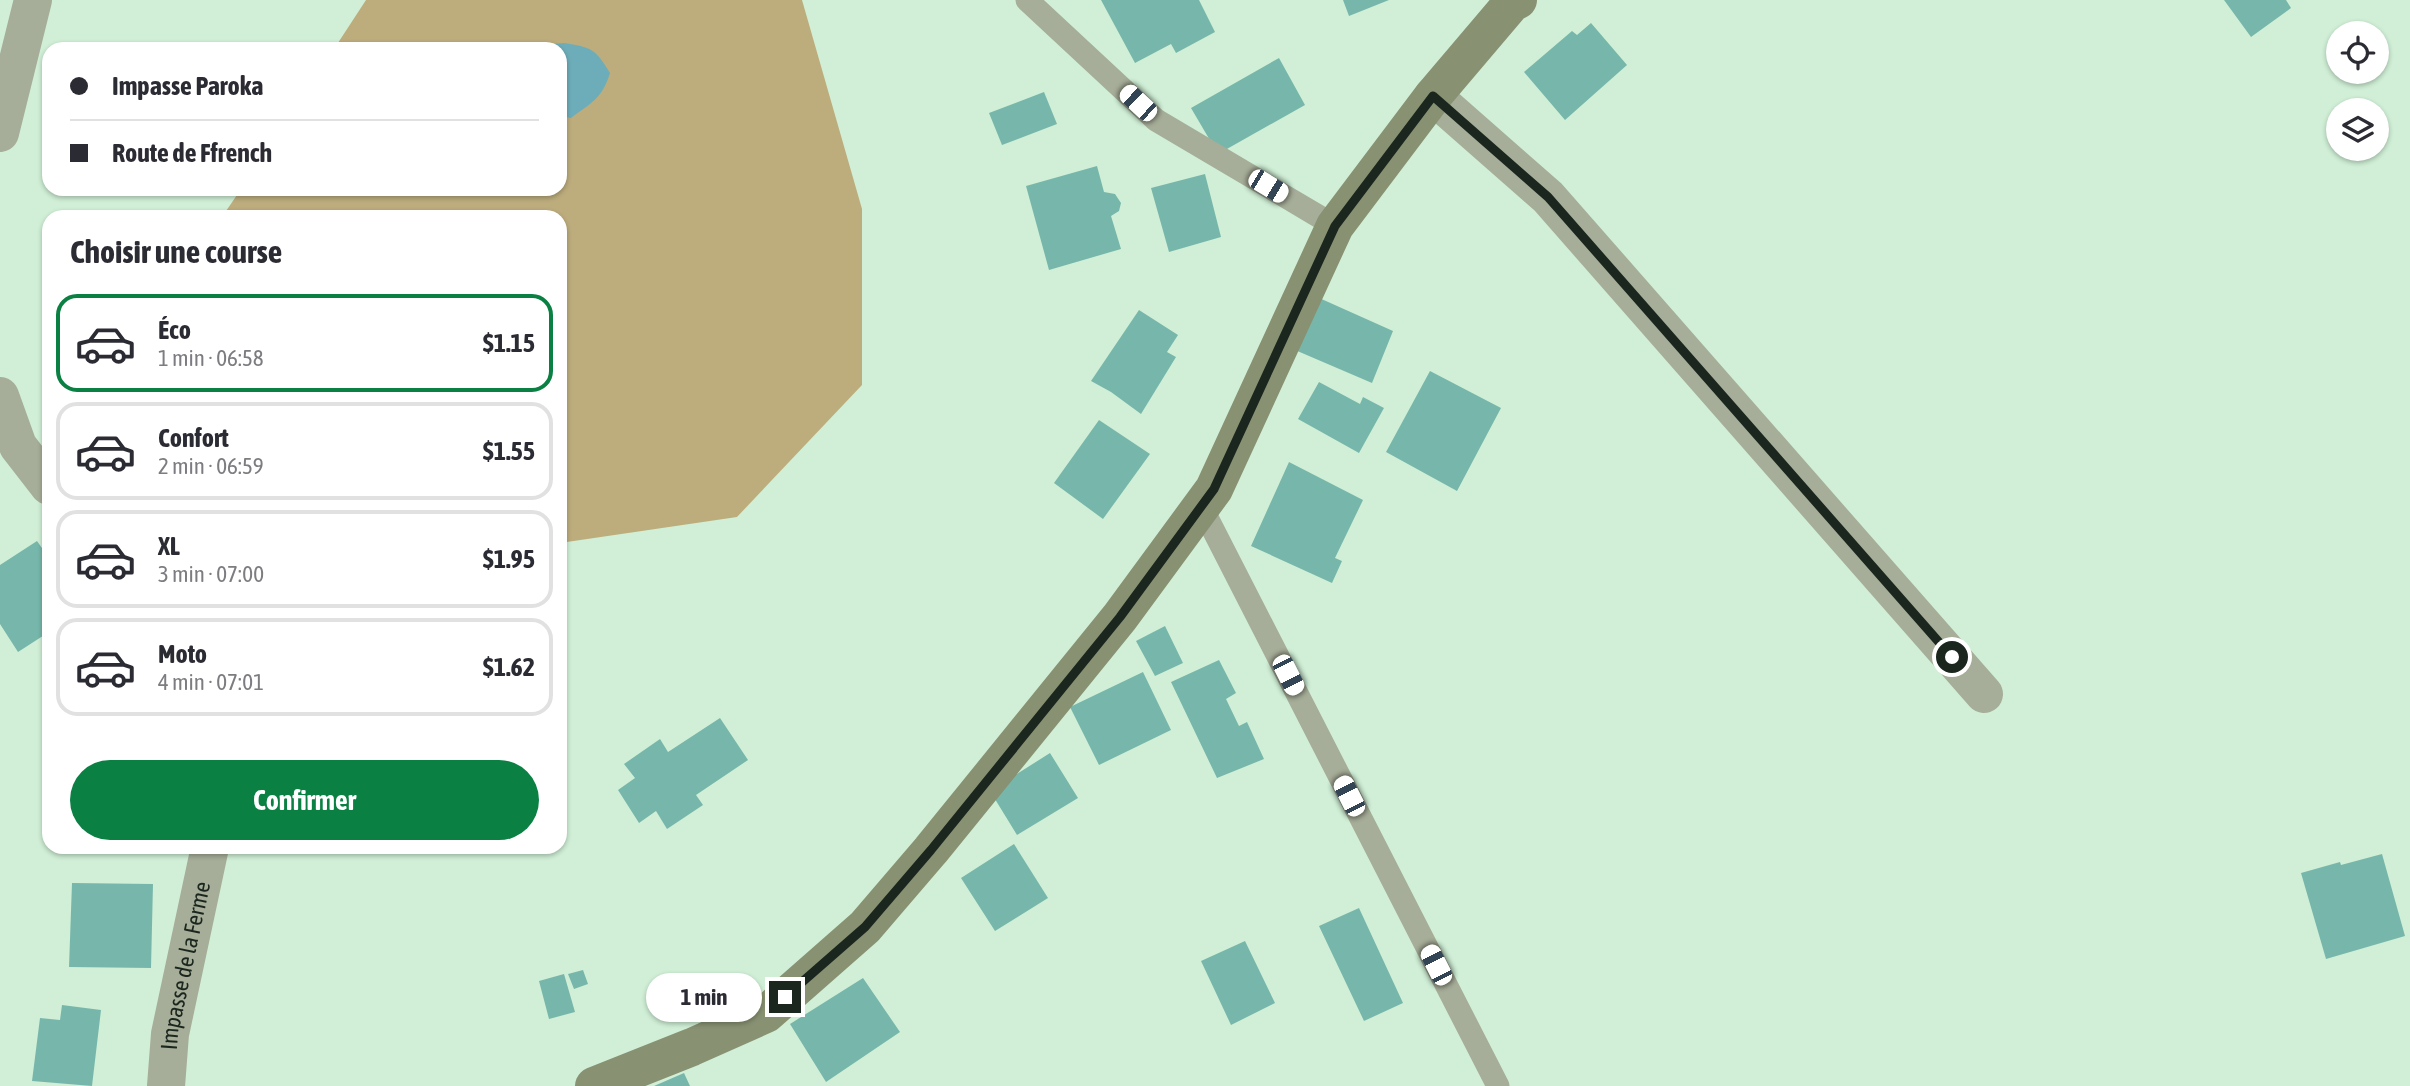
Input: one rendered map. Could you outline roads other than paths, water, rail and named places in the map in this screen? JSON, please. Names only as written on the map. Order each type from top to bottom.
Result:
[{"type":"main road","points":[[594,1086],[766,1014],[865,927],[931,850],[1120,617],[1214,489],[1335,226],[1433,96],[1512,3],[1518,0]]},
{"type":"street","points":[[0,133],[33,0]]},
{"type":"street","points":[[1433,96],[1548,197],[1984,694]]},
{"type":"street","points":[[0,396],[18,446],[42,477]]},
{"type":"street","name":"Impasse de la Ferme","points":[[166,1086],[170,1034],[209,854]]},
{"type":"lane","points":[[1027,0],[1156,120],[1335,226]]},
{"type":"lane","points":[[1201,506],[1497,1086]]},
{"type":"water","points":[[567,44],[592,50],[610,73],[599,95],[571,118],[567,117]]}]
